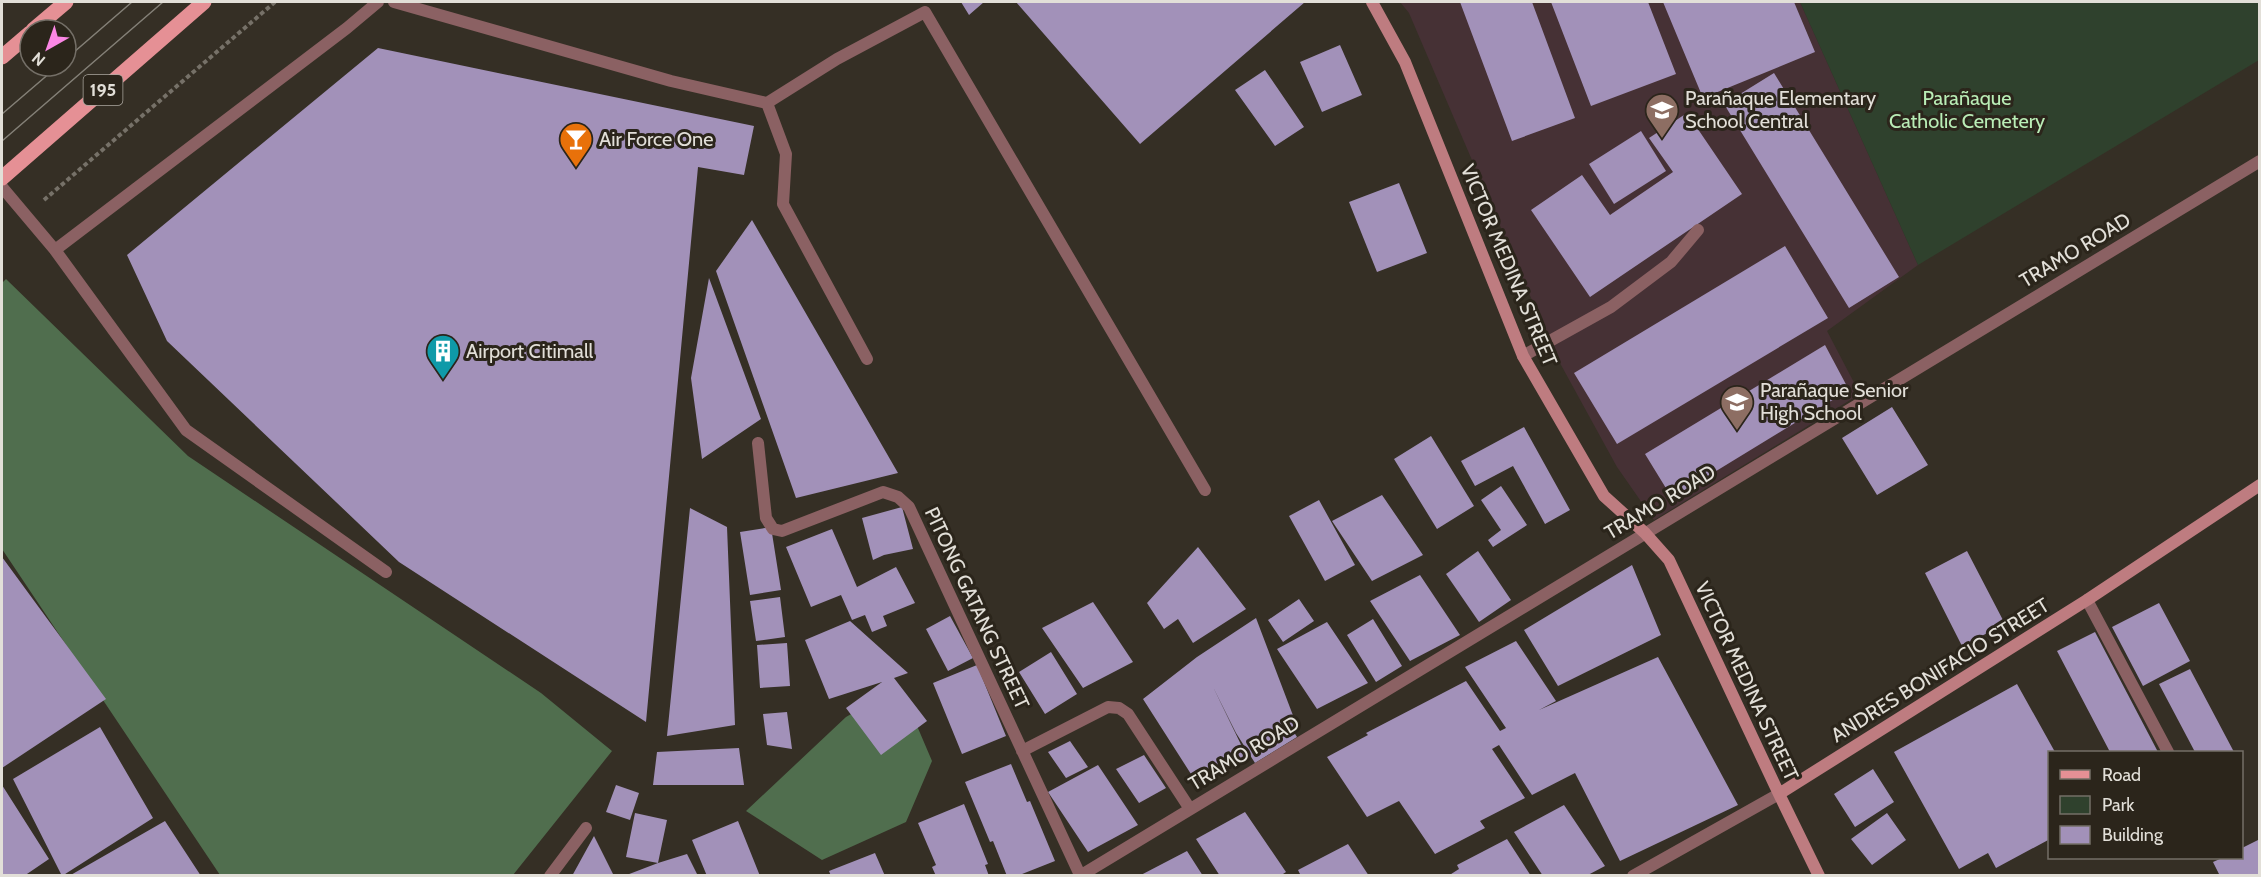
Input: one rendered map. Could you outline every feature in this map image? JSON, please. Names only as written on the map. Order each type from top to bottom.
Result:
[{"type":"main road","points":[[47,18],[66,2]]},
{"type":"main road","name":"195","points":[[2,178],[204,2]]},
{"type":"main road","name":"VICTOR MEDINA STREET","points":[[1372,2],[1405,62],[1523,356],[1604,496],[1645,533],[1669,560],[1819,876]]},
{"type":"main road","points":[[2,57],[18,43]]},
{"type":"main road","name":"ANDRES BONIFACIO STREET","points":[[1779,794],[2087,600],[2259,485]]},
{"type":"street","points":[[55,250],[378,2]]},
{"type":"street","points":[[394,2],[671,81],[767,103],[837,59],[926,12],[1205,490]]},
{"type":"street","points":[[767,103],[786,154],[783,204],[867,359]]},
{"type":"street","name":"TRAMO ROAD","points":[[1080,875],[2259,160]]},
{"type":"street","points":[[2,187],[55,250],[186,430],[386,572]]},
{"type":"street","points":[[1523,356],[1611,307],[1671,262],[1698,230]]},
{"type":"street","name":"PITONG GATANG STREET","points":[[758,442],[766,518],[773,529],[782,531],[883,492],[898,497],[909,507],[1080,875]]},
{"type":"street","points":[[2087,600],[2167,751]]},
{"type":"street","points":[[1022,751],[1108,707],[1119,708],[1128,714],[1190,809]]},
{"type":"street","name":"ANDRES BONIFACIO STREET","points":[[1633,876],[1779,794]]},
{"type":"street","points":[[550,876],[586,828]]},
{"type":"path","points":[[25,217],[275,2]]},
{"type":"shaded area","name":"Parañaque Elementary School Central","points":[[1400,2],[1800,2],[1918,265],[1827,331],[1860,394],[1654,520],[1617,467],[1555,354],[1409,13]]},
{"type":"green space","name":"Parañaque Catholic Cemetery","points":[[1800,2],[2259,2],[2259,60],[1918,265]]},
{"type":"green space","points":[[6,279],[188,456],[541,693],[612,751],[513,875],[220,875],[2,549],[2,283]]},
{"type":"green space","points":[[900,686],[932,761],[906,822],[822,860],[746,811],[846,717]]},
{"type":"building","points":[[961,2],[984,2],[969,15]]},
{"type":"building","points":[[1016,2],[1305,2],[1140,144]]},
{"type":"building","points":[[1460,2],[1532,2],[1575,118],[1512,141]]},
{"type":"building","points":[[1551,2],[1648,2],[1676,74],[1591,106]]},
{"type":"building","points":[[1663,2],[1794,2],[1815,52],[1703,98]]},
{"type":"building","points":[[1340,45],[1362,95],[1322,112],[1300,62]]},
{"type":"building","name":"Airport Citimall","points":[[378,48],[754,126],[744,175],[698,167],[646,722],[399,562],[167,341],[127,255]]},
{"type":"building","points":[[1265,70],[1304,127],[1275,146],[1235,90]]},
{"type":"building","points":[[1774,73],[1899,277],[1849,308],[1724,104]]},
{"type":"building","points":[[1687,113],[1742,194],[1590,297],[1531,210],[1582,175],[1610,215],[1673,172],[1649,138]]},
{"type":"building","points":[[1641,131],[1666,171],[1614,204],[1589,164]]},
{"type":"building","points":[[1399,183],[1427,253],[1377,272],[1349,202]]},
{"type":"building","points":[[752,220],[898,473],[796,498],[716,271]]},
{"type":"building","points":[[1785,246],[1828,318],[1617,444],[1574,373]]},
{"type":"building","points":[[709,278],[761,419],[702,459],[691,378]]},
{"type":"building","name":"Parañaque Senior High School","points":[[1825,345],[1849,390],[1672,498],[1645,454]]},
{"type":"building","points":[[1892,407],[1928,465],[1877,495],[1842,438]]},
{"type":"building","points":[[1524,427],[1570,510],[1545,524],[1513,466],[1475,486],[1461,461]]},
{"type":"building","points":[[1431,436],[1474,506],[1437,529],[1394,459]]},
{"type":"building","points":[[1501,486],[1527,525],[1493,547],[1488,540],[1501,530],[1481,500]]},
{"type":"building","points":[[1382,495],[1423,555],[1372,581],[1332,521]]},
{"type":"building","points":[[1319,500],[1355,565],[1325,581],[1289,516]]},
{"type":"building","points":[[902,507],[913,549],[884,555],[873,560],[862,518]]},
{"type":"building","points":[[690,508],[727,527],[735,725],[667,736]]},
{"type":"building","points":[[771,527],[781,590],[750,595],[740,532]]},
{"type":"building","points":[[832,529],[857,587],[896,567],[915,603],[883,616],[887,626],[872,632],[865,615],[852,620],[841,595],[811,607],[786,547]]},
{"type":"building","points":[[1198,547],[1246,609],[1193,643],[1178,619],[1164,629],[1147,603]]},
{"type":"building","points":[[1478,551],[1511,600],[1479,622],[1446,574]]},
{"type":"building","points":[[1967,551],[2005,624],[1962,646],[1925,573]]},
{"type":"building","points":[[2,557],[106,699],[2,768]]},
{"type":"building","points":[[1632,565],[1661,635],[1558,686],[1524,630]]},
{"type":"building","points":[[1420,575],[1460,635],[1410,661],[1370,601]]},
{"type":"building","points":[[780,597],[785,637],[756,641],[750,601]]},
{"type":"building","points":[[1299,599],[1314,621],[1283,642],[1268,620]]},
{"type":"building","points":[[1093,602],[1133,662],[1083,688],[1042,628]]},
{"type":"building","points":[[2159,603],[2190,661],[2143,686],[2112,627]]},
{"type":"building","points":[[950,616],[973,658],[948,671],[926,629]]},
{"type":"building","points":[[1256,618],[1297,726],[1292,729],[1297,737],[1255,763],[1236,733],[1213,687],[1248,759],[1198,785],[1143,699],[1197,657]]},
{"type":"building","points":[[1373,619],[1402,666],[1376,682],[1347,635]]},
{"type":"building","points":[[850,621],[908,673],[894,678],[927,721],[881,755],[846,708],[882,682],[829,699],[805,640]]},
{"type":"building","points":[[1327,622],[1368,683],[1317,709],[1277,649]]},
{"type":"building","points":[[2095,632],[2157,751],[2109,751],[2057,651]]},
{"type":"building","points":[[1516,641],[1556,701],[1539,710],[1658,657],[1738,805],[1620,861],[1575,773],[1532,795],[1499,745],[1492,749],[1525,798],[1480,821],[1485,828],[1435,854],[1399,801],[1367,817],[1327,757],[1368,735],[1366,733],[1466,681],[1500,731],[1506,728],[1465,667]]},
{"type":"building","points":[[787,643],[790,686],[760,688],[757,645]]},
{"type":"building","points":[[1051,652],[1077,694],[1045,714],[1019,672]]},
{"type":"building","points":[[977,665],[1006,736],[962,754],[933,683]]},
{"type":"building","points":[[2190,669],[2233,751],[2194,751],[2159,684]]},
{"type":"building","points":[[2017,684],[2054,751],[2048,751],[2048,840],[1996,868],[1988,853],[1959,869],[1894,752]]},
{"type":"building","points":[[787,712],[792,749],[767,745],[763,714]]},
{"type":"building","points":[[100,727],[153,818],[62,876],[13,779]]},
{"type":"building","points":[[1070,741],[1088,767],[1066,778],[1048,752]]},
{"type":"building","points":[[739,748],[744,785],[653,785],[657,752]]},
{"type":"building","points":[[1144,755],[1166,788],[1139,803],[1116,769]]},
{"type":"building","points":[[1011,764],[1027,802],[1030,801],[1055,861],[1017,876],[1007,876],[965,782]]},
{"type":"building","points":[[1098,765],[1138,825],[1088,852],[1048,792]]},
{"type":"building","points":[[1873,769],[1894,802],[1855,827],[1834,794]]},
{"type":"building","points":[[2,785],[49,859],[24,876],[2,876]]},
{"type":"building","points":[[616,785],[639,793],[630,820],[606,812]]},
{"type":"building","points":[[964,804],[988,864],[985,865],[989,876],[936,876],[932,867],[936,865],[918,823]]},
{"type":"building","points":[[1564,805],[1605,866],[1586,876],[1543,876],[1514,832]]},
{"type":"building","points":[[1245,812],[1286,872],[1280,876],[1220,876],[1196,839]]},
{"type":"building","points":[[635,813],[667,820],[658,863],[626,857]]},
{"type":"building","points":[[1887,813],[1906,840],[1872,865],[1851,839]]},
{"type":"building","points":[[165,821],[201,876],[69,876]]},
{"type":"building","points":[[738,821],[760,876],[707,876],[692,840]]},
{"type":"building","points":[[594,836],[614,876],[572,876]]},
{"type":"building","points":[[1507,839],[1531,876],[1448,876],[1459,869],[1457,865]]},
{"type":"building","points":[[2260,839],[2260,876],[2220,876],[2213,862],[2220,859],[2243,859],[2243,848]]},
{"type":"building","points":[[1348,844],[1369,876],[1301,876],[1298,870]]},
{"type":"building","points":[[1187,851],[1203,876],[1139,876]]},
{"type":"building","points":[[875,853],[885,876],[831,876],[829,871]]},
{"type":"building","points":[[687,854],[698,876],[624,876]]},
{"type":"tram line","points":[[78,49],[132,2]]},
{"type":"tram line","points":[[2,141],[163,2]]},
{"type":"tram line","points":[[2,114],[44,78]]},
{"type":"place","name":"Parañaque Elementary School Central","points":[[1662,139]]},
{"type":"place","name":"Air Force One","points":[[576,168]]},
{"type":"place","name":"Airport Citimall","points":[[443,380]]},
{"type":"place","name":"Parañaque Senior High School","points":[[1737,431]]}]
